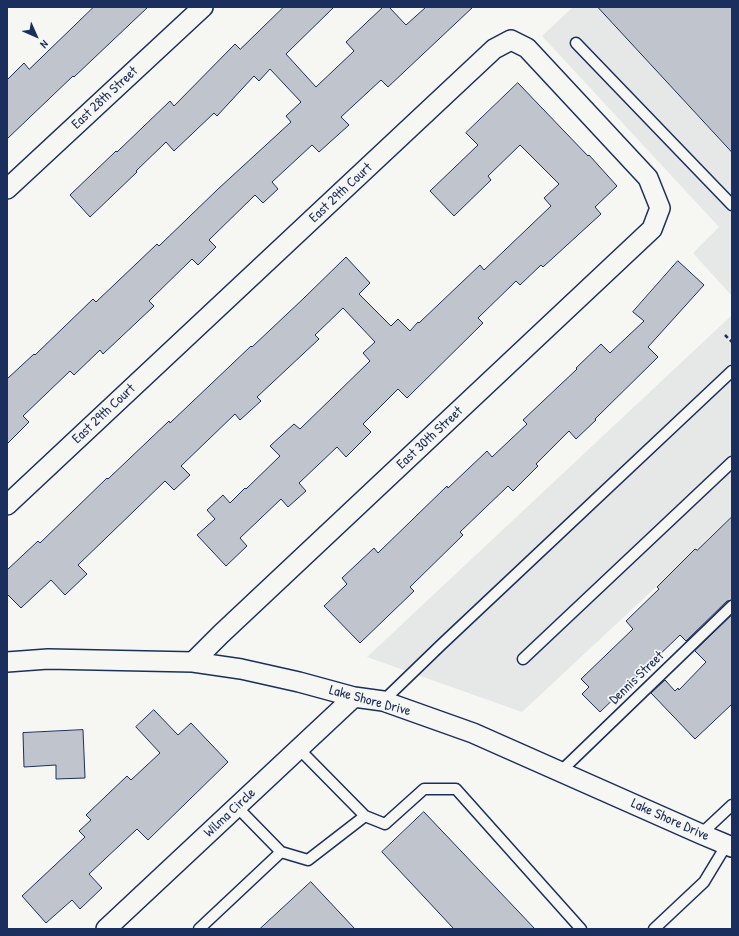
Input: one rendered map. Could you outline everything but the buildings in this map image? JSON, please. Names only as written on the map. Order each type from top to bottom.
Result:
[{"type":"street","name":"East 28th Street","points":[[7,189],[203,7]]},
{"type":"street","name":"East 29th Court","points":[[7,505],[494,49],[511,40],[527,48],[648,178],[660,208]]},
{"type":"street","name":"East 30th Street","points":[[193,662],[652,228],[660,208]]},
{"type":"street","name":"Lake Shore Drive","points":[[7,662],[48,659],[193,662],[241,669],[354,696],[383,701],[473,733],[730,846]]},
{"type":"street","name":"Wilma Circle","points":[[106,929],[354,696]]},
{"type":"lane","points":[[576,43],[732,205]]},
{"type":"lane","points":[[383,701],[732,371]]},
{"type":"lane","points":[[523,659],[732,462]]},
{"type":"lane","name":"Dennis Street","points":[[561,771],[732,606]]},
{"type":"lane","points":[[299,749],[365,816],[385,824],[424,789],[456,789],[581,929]]},
{"type":"lane","points":[[701,834],[732,805]]},
{"type":"lane","points":[[237,807],[281,852],[308,860],[365,816]]},
{"type":"lane","points":[[654,929],[704,882],[730,846]]},
{"type":"lane","points":[[199,929],[281,852]]},
{"type":"path","points":[[726,335],[732,342]]},
{"type":"shaded area","points":[[573,7],[732,7],[732,296],[693,253],[719,227],[542,36]]},
{"type":"shaded area","points":[[732,315],[732,516],[522,712],[367,657]]}]
